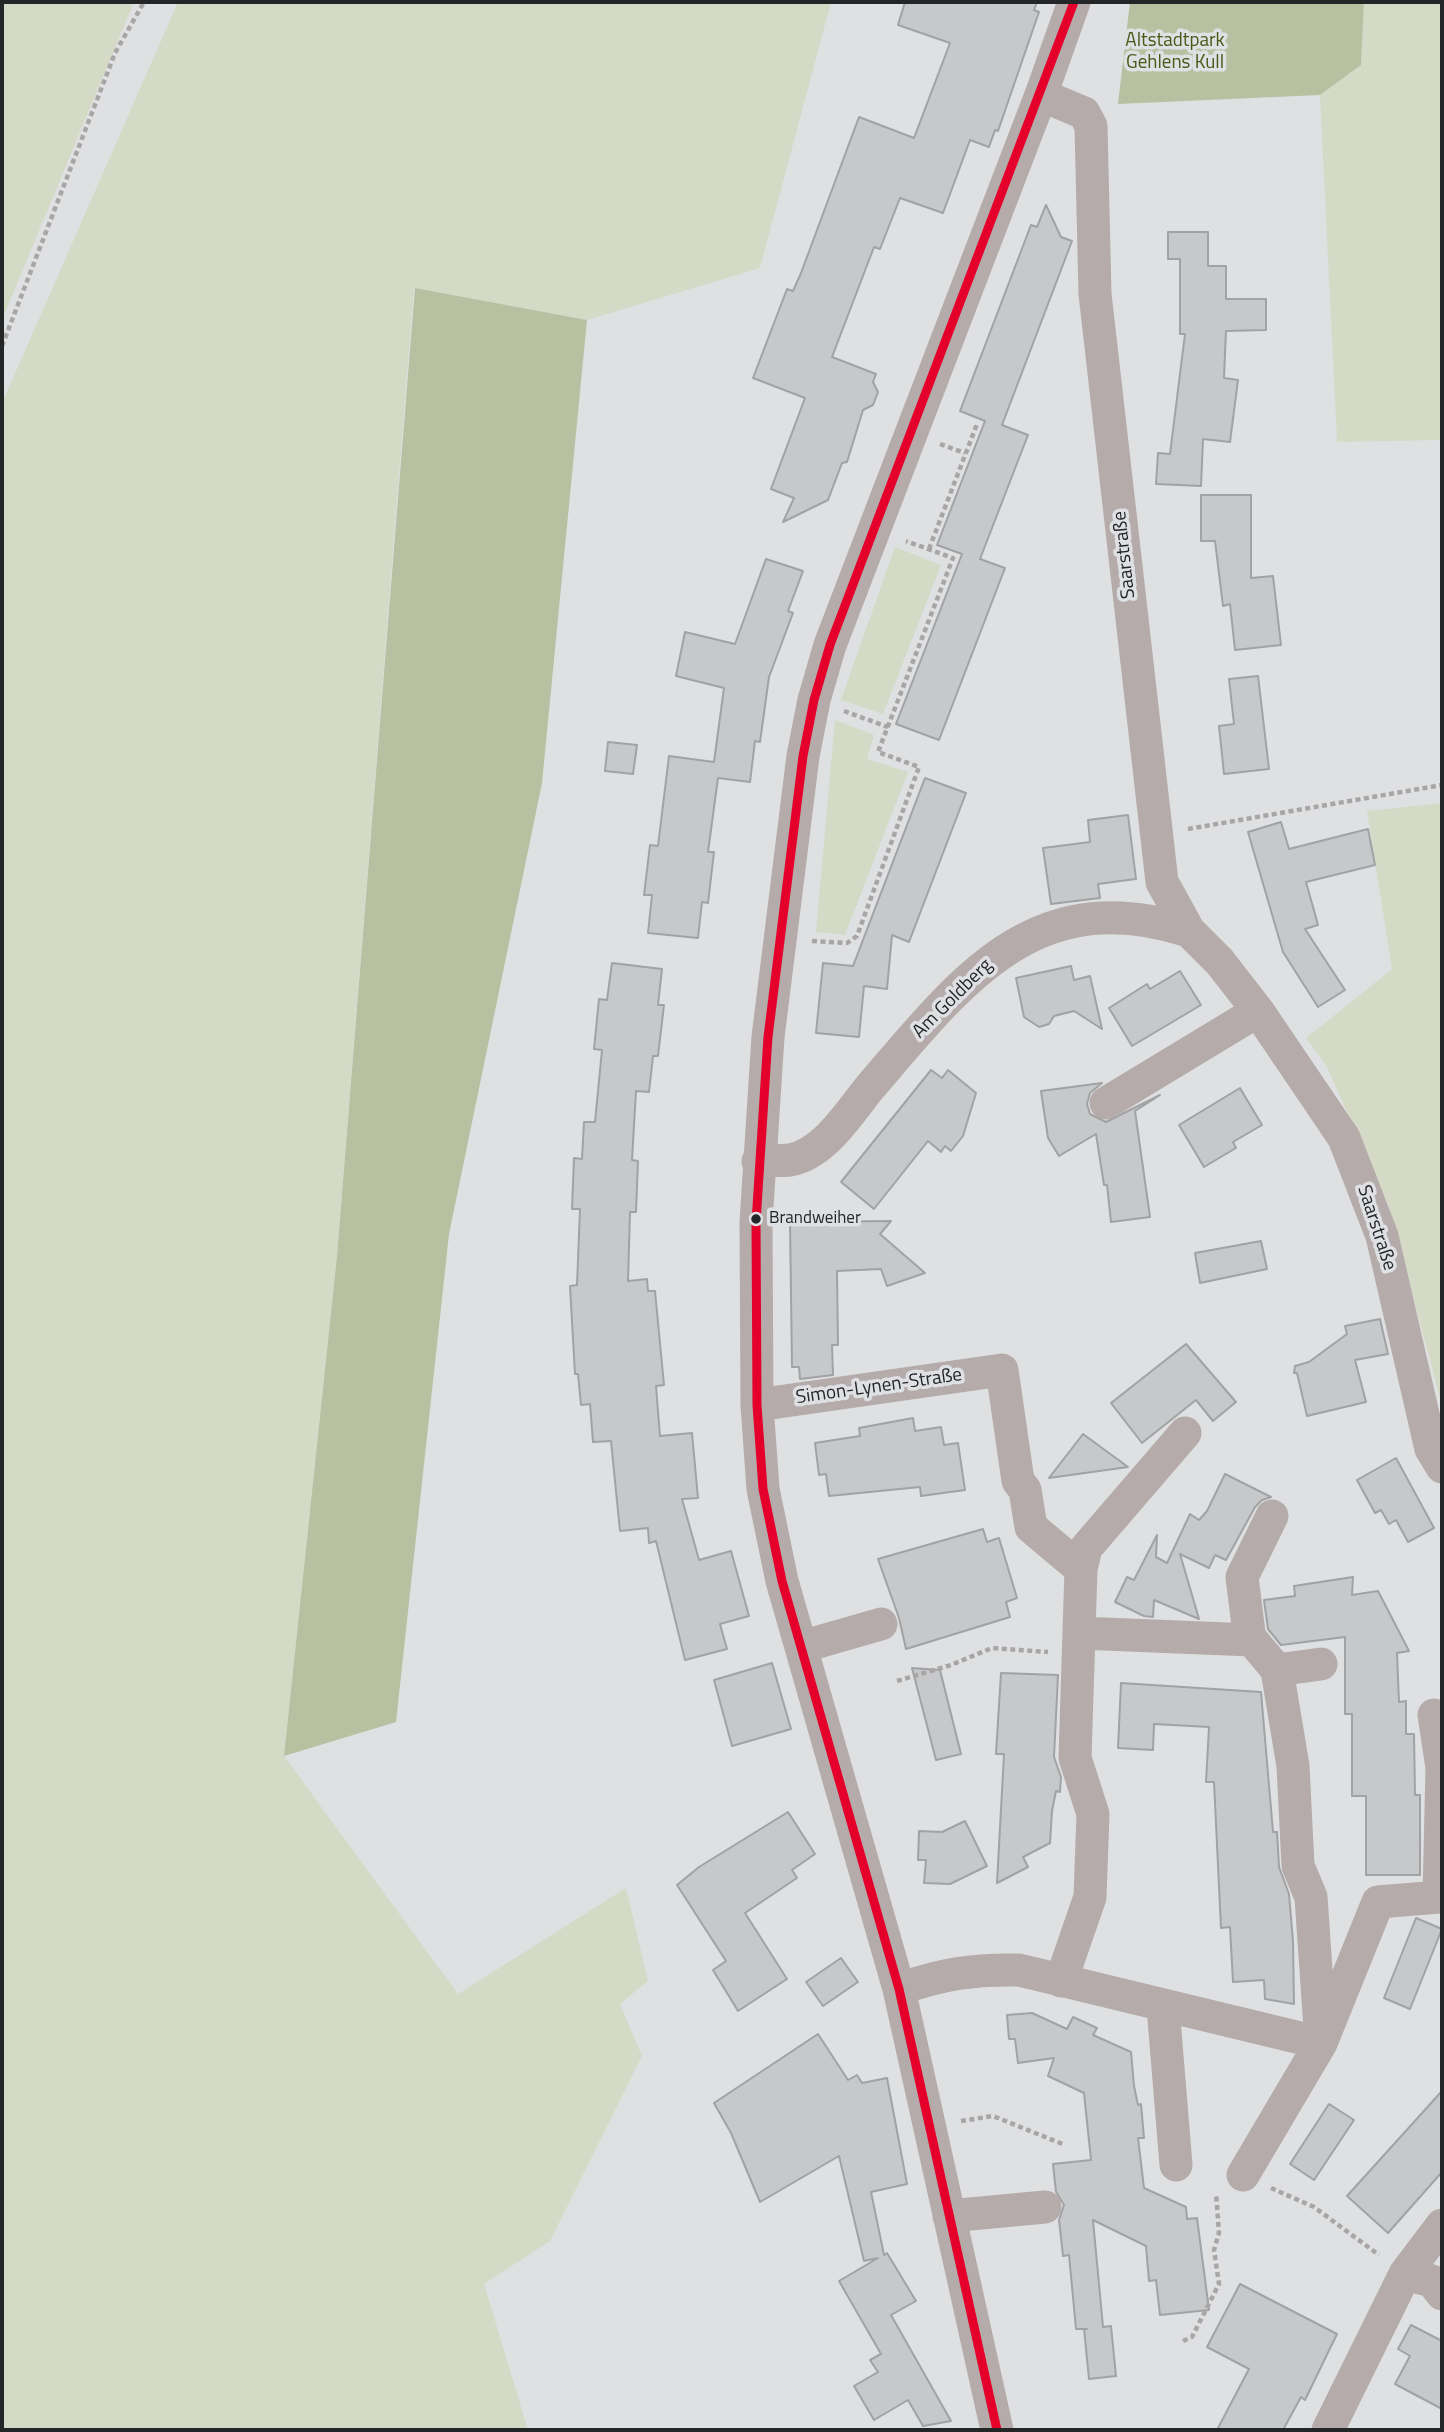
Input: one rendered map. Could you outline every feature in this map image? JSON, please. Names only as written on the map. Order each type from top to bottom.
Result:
[{"type":"street","points":[[997,2430],[899,1989],[782,1581],[762,1489],[757,1405],[758,1161],[769,1025],[803,756],[814,700],[830,645],[1041,95],[1074,2]]},
{"type":"street","name":"Saarstraße","points":[[1041,95],[1084,113],[1091,126],[1095,294],[1162,882],[1189,931],[1220,962],[1258,1011],[1344,1138],[1382,1236],[1431,1449],[1442,1467]]},
{"type":"street","name":"Am Goldberg","points":[[758,1161],[790,1160],[817,1149],[894,1059],[973,975],[1018,942],[1045,928],[1094,917],[1154,919],[1189,931]]},
{"type":"street","points":[[1106,1103],[1258,1011]]},
{"type":"street","name":"Simon-Lynen-Straße","points":[[757,1405],[1002,1370],[1018,1481],[1025,1490],[1031,1527],[1081,1569]]},
{"type":"street","points":[[1061,1981],[1090,1897],[1093,1814],[1075,1758],[1081,1569],[1086,1548],[1185,1433]]},
{"type":"street","points":[[1272,1516],[1242,1577],[1251,1641],[1277,1670],[1293,1766],[1298,1866],[1311,1897],[1321,2043]]},
{"type":"street","points":[[801,1647],[881,1624]]},
{"type":"street","points":[[1078,1643],[1251,1641]]},
{"type":"street","points":[[1277,1670],[1321,1664]]},
{"type":"street","points":[[1243,2175],[1321,2043],[1378,1902],[1439,1897],[1442,1768],[1434,1715]]},
{"type":"street","points":[[899,1989],[943,1974],[971,1969],[1019,1969],[1163,2007],[1321,2043]]},
{"type":"street","points":[[1163,2007],[1176,2165]]},
{"type":"street","points":[[949,2216],[1045,2207]]},
{"type":"street","points":[[1328,2430],[1405,2274],[1442,2225]]},
{"type":"street","points":[[1405,2274],[1432,2281],[1442,2294]]},
{"type":"path","points":[[2,346],[115,53],[144,2]]},
{"type":"path","points":[[929,549],[977,424]]},
{"type":"path","points":[[937,443],[965,453]]},
{"type":"path","points":[[810,941],[847,943],[857,936],[919,767],[878,752],[953,558],[915,544]]},
{"type":"path","points":[[873,722],[888,727]]},
{"type":"path","points":[[1156,836],[1226,820],[1442,785]]},
{"type":"path","points":[[897,1681],[951,1665],[992,1648],[1078,1643]]},
{"type":"path","points":[[993,2116],[1065,2145]]},
{"type":"path","points":[[1184,2342],[1192,2337],[1219,2284],[1214,2250],[1219,2233],[1214,2171],[1243,2175],[1314,2207],[1405,2274]]},
{"type":"green space","points":[[2,2],[134,2],[2,320]]},
{"type":"green space","points":[[178,2],[831,2],[760,268],[587,320],[414,288],[337,1256],[284,1756],[458,1994],[626,1888],[648,1981],[620,2004],[642,2056],[550,2241],[484,2284],[528,2430],[2,2430],[2,403]]},
{"type":"green space","name":"Altstadtpark Gehlens Kull","points":[[1130,2],[1364,2],[1361,65],[1320,95],[1118,104]]},
{"type":"green space","points":[[1364,2],[1442,2],[1442,440],[1337,442],[1320,95],[1361,65]]},
{"type":"green space","points":[[415,288],[587,320],[542,783],[449,1234],[396,1722],[284,1756],[337,1256]]},
{"type":"green space","points":[[895,547],[941,565],[883,714],[841,700]]},
{"type":"green space","points":[[835,720],[874,735],[867,759],[908,772],[845,935],[816,932]]},
{"type":"green space","points":[[1442,803],[1442,1405],[1389,1207],[1326,1065],[1306,1038],[1392,969],[1367,811]]},
{"type":"building","points":[[905,2],[1037,2],[1034,10],[1039,12],[998,131],[995,130],[989,147],[970,140],[943,213],[900,198],[880,249],[874,247],[832,357],[876,374],[873,382],[878,392],[873,405],[863,410],[847,462],[842,463],[828,500],[783,522],[794,498],[771,489],[805,398],[753,378],[787,289],[793,291],[801,273],[859,117],[914,138],[950,43],[898,25]]},
{"type":"building","points":[[1046,205],[1061,237],[1072,241],[1002,425],[1028,435],[980,559],[1005,568],[939,740],[896,724],[962,554],[937,545],[985,421],[960,411],[1031,225],[1037,227]]},
{"type":"building","points":[[1168,232],[1208,232],[1208,266],[1226,266],[1226,299],[1266,299],[1266,330],[1226,331],[1224,378],[1238,380],[1230,442],[1203,439],[1201,486],[1156,484],[1158,453],[1170,454],[1185,334],[1180,334],[1180,259],[1168,259]]},
{"type":"building","points":[[1201,495],[1251,495],[1251,578],[1273,576],[1281,645],[1235,650],[1230,604],[1223,606],[1215,541],[1201,541]]},
{"type":"building","points":[[766,559],[803,571],[788,611],[793,613],[769,677],[760,742],[755,741],[750,782],[718,778],[708,852],[714,852],[708,903],[702,902],[698,938],[648,933],[652,895],[644,895],[650,845],[658,846],[669,756],[714,762],[724,688],[676,676],[685,632],[735,644]]},
{"type":"building","points":[[1258,676],[1269,769],[1224,774],[1219,726],[1234,724],[1229,679]]},
{"type":"building","points":[[608,742],[637,745],[633,774],[605,771]]},
{"type":"building","points":[[925,778],[966,793],[909,942],[892,935],[887,989],[864,986],[859,1037],[816,1033],[823,963],[853,966]]},
{"type":"building","points":[[1128,815],[1136,879],[1098,884],[1100,898],[1051,904],[1043,848],[1090,842],[1088,820]]},
{"type":"building","points":[[1281,822],[1289,849],[1368,829],[1375,865],[1306,882],[1318,925],[1305,929],[1345,990],[1318,1007],[1283,952],[1248,832]]},
{"type":"building","points":[[612,963],[662,969],[658,1005],[664,1005],[658,1056],[653,1056],[649,1092],[636,1091],[632,1160],[638,1161],[636,1212],[630,1212],[628,1281],[647,1279],[648,1291],[655,1291],[664,1385],[656,1386],[660,1436],[692,1433],[698,1498],[682,1499],[699,1560],[731,1551],[749,1616],[720,1624],[727,1649],[685,1660],[656,1541],[649,1543],[648,1528],[620,1531],[611,1441],[593,1442],[590,1404],[581,1405],[578,1374],[575,1374],[570,1286],[577,1285],[580,1209],[572,1209],[574,1158],[582,1159],[584,1122],[595,1122],[602,1050],[594,1049],[599,999],[607,1000]]},
{"type":"building","points":[[1071,966],[1074,980],[1090,976],[1102,1029],[1074,1011],[1054,1016],[1049,1024],[1039,1027],[1024,1017],[1016,978]]},
{"type":"building","points":[[1180,971],[1201,1005],[1132,1046],[1109,1008],[1147,984],[1150,989]]},
{"type":"building","points":[[931,1070],[942,1078],[948,1070],[976,1093],[963,1136],[951,1151],[945,1146],[941,1152],[928,1141],[874,1209],[841,1182]]},
{"type":"building","points":[[1102,1083],[1090,1093],[1087,1104],[1090,1114],[1106,1122],[1160,1095],[1135,1111],[1150,1217],[1111,1222],[1107,1185],[1104,1185],[1096,1134],[1059,1156],[1048,1138],[1041,1091]]},
{"type":"building","points":[[1240,1088],[1262,1125],[1233,1142],[1236,1148],[1204,1167],[1179,1125]]},
{"type":"building","points":[[891,1221],[880,1234],[925,1273],[887,1286],[881,1269],[837,1271],[838,1345],[832,1345],[833,1375],[800,1379],[799,1367],[792,1367],[790,1222]]},
{"type":"building","points":[[1261,1241],[1267,1269],[1200,1283],[1195,1253]]},
{"type":"building","points":[[1380,1319],[1388,1354],[1355,1360],[1366,1402],[1307,1416],[1297,1373],[1294,1373],[1295,1366],[1309,1362],[1347,1334],[1345,1326]]},
{"type":"building","points":[[1186,1344],[1236,1402],[1213,1421],[1196,1400],[1142,1443],[1111,1403]]},
{"type":"building","points":[[913,1418],[915,1431],[941,1427],[944,1445],[958,1443],[965,1490],[921,1496],[920,1487],[829,1496],[826,1474],[819,1475],[815,1443],[860,1436],[859,1428]]},
{"type":"building","points":[[1083,1434],[1128,1467],[1049,1478]]},
{"type":"building","points":[[1396,1458],[1434,1528],[1408,1542],[1396,1520],[1389,1524],[1381,1510],[1375,1513],[1357,1480]]},
{"type":"building","points":[[1225,1474],[1271,1497],[1262,1500],[1255,1507],[1226,1560],[1215,1555],[1209,1568],[1180,1554],[1199,1619],[1154,1600],[1153,1617],[1144,1616],[1115,1602],[1127,1577],[1134,1580],[1157,1535],[1156,1557],[1167,1563],[1190,1514],[1199,1520],[1207,1511]]},
{"type":"building","points":[[983,1529],[987,1542],[999,1538],[1017,1598],[1006,1602],[1010,1617],[906,1649],[899,1618],[878,1559]]},
{"type":"building","points":[[1353,1577],[1352,1595],[1378,1591],[1409,1651],[1397,1653],[1399,1702],[1406,1701],[1406,1734],[1414,1734],[1415,1795],[1420,1795],[1420,1875],[1366,1875],[1366,1796],[1352,1796],[1352,1714],[1345,1714],[1345,1637],[1281,1645],[1268,1629],[1264,1600],[1295,1596],[1294,1586]]},
{"type":"building","points":[[772,1663],[791,1729],[732,1746],[714,1680]]},
{"type":"building","points":[[912,1668],[940,1670],[961,1754],[936,1760]]},
{"type":"building","points":[[1001,1673],[1058,1675],[1054,1757],[1061,1777],[1060,1792],[1056,1791],[1052,1811],[1050,1843],[1023,1857],[1028,1867],[997,1883],[1004,1754],[996,1754]]},
{"type":"building","points":[[1121,1683],[1261,1692],[1273,1832],[1277,1832],[1279,1867],[1289,1894],[1294,2004],[1265,1999],[1264,1980],[1233,1982],[1230,1927],[1221,1928],[1214,1782],[1206,1782],[1209,1727],[1154,1724],[1153,1750],[1118,1748]]},
{"type":"building","points":[[788,1812],[815,1854],[792,1870],[797,1878],[745,1913],[787,1979],[738,2011],[713,1970],[726,1961],[677,1885],[699,1867]]},
{"type":"building","points":[[965,1821],[987,1866],[950,1884],[924,1883],[926,1860],[918,1860],[919,1831],[942,1832]]},
{"type":"building","points":[[1416,1918],[1442,1929],[1410,2009],[1384,1998]]},
{"type":"building","points":[[841,1958],[858,1982],[823,2006],[806,1982]]},
{"type":"building","points":[[1032,2013],[1067,2029],[1073,2017],[1097,2028],[1093,2035],[1131,2052],[1134,2086],[1138,2105],[1141,2104],[1144,2138],[1138,2138],[1144,2188],[1186,2207],[1187,2219],[1197,2218],[1209,2310],[1160,2315],[1156,2280],[1149,2281],[1146,2246],[1093,2220],[1103,2327],[1111,2326],[1116,2376],[1089,2379],[1084,2329],[1076,2329],[1069,2255],[1063,2256],[1059,2220],[1064,2205],[1056,2192],[1053,2164],[1091,2160],[1084,2093],[1048,2076],[1054,2058],[1018,2063],[1015,2039],[1009,2039],[1007,2015]]},
{"type":"building","points":[[818,2034],[848,2080],[857,2075],[862,2083],[887,2078],[907,2184],[871,2192],[884,2255],[887,2253],[916,2301],[891,2315],[951,2421],[923,2426],[908,2400],[874,2420],[854,2386],[878,2372],[870,2360],[881,2354],[839,2281],[878,2258],[864,2261],[839,2156],[760,2202],[731,2133],[714,2103]]},
{"type":"building","points":[[1442,2091],[1442,2172],[1388,2233],[1347,2196]]},
{"type":"building","points":[[1329,2104],[1354,2120],[1314,2180],[1290,2164]]},
{"type":"building","points":[[1240,2284],[1337,2334],[1305,2400],[1301,2397],[1283,2430],[1217,2430],[1249,2369],[1207,2347]]},
{"type":"building","points":[[1411,2325],[1442,2341],[1442,2409],[1395,2384],[1410,2356],[1398,2349]]},
{"type":"transit line","points":[[997,2430],[899,1989],[782,1581],[763,1489],[757,1405],[756,1222],[768,1037],[803,756],[814,700],[830,645],[1074,2]]},
{"type":"place","name":"Brandweiher","points":[[756,1219]]}]
